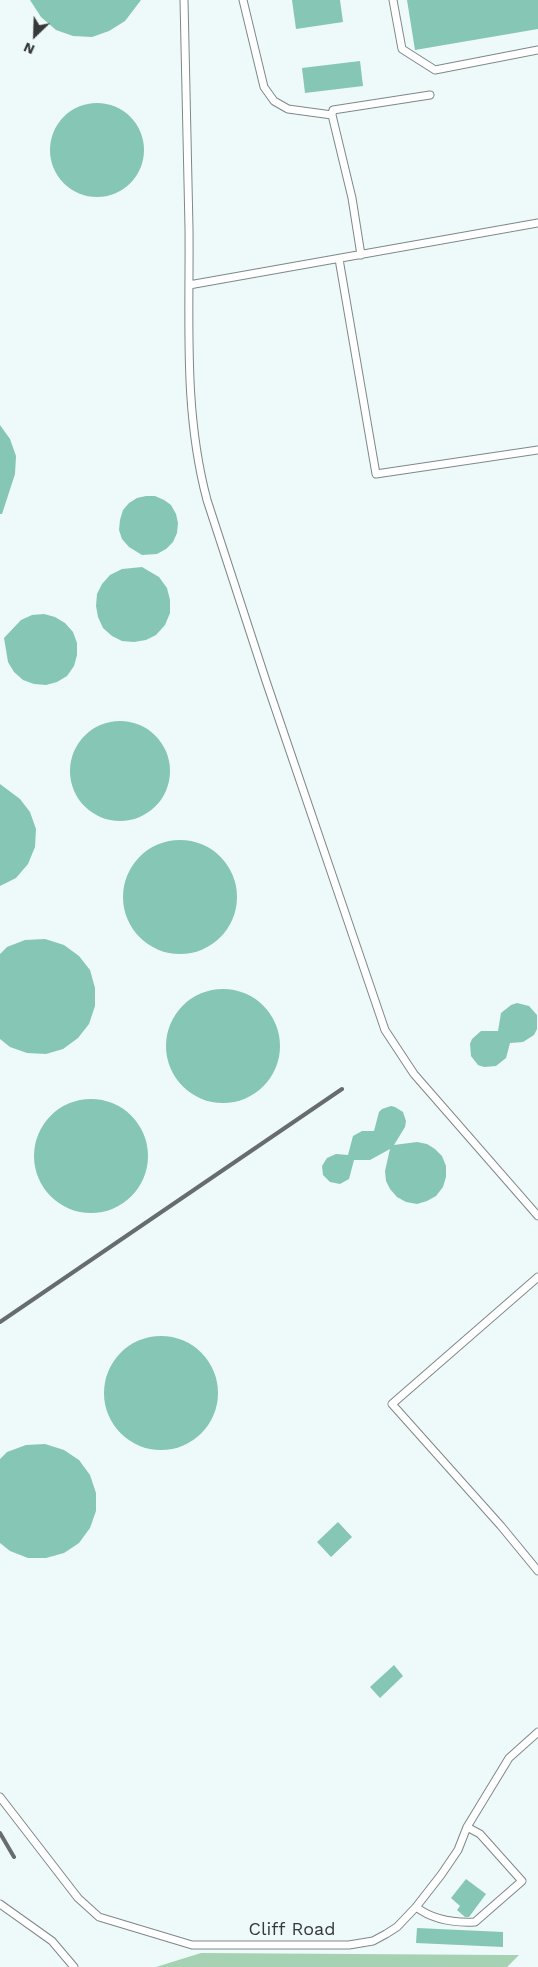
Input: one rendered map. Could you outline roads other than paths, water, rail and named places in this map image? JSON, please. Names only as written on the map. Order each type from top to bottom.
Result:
[{"type":"lane","points":[[184,0],[192,423],[201,478],[248,629],[385,1030],[414,1074],[538,1216]]},
{"type":"lane","points":[[243,0],[264,87],[269,94],[274,100],[288,109],[332,115]]},
{"type":"lane","points":[[393,0],[402,49],[434,70],[538,50]]},
{"type":"lane","points":[[361,255],[352,198],[332,115],[333,110],[430,94]]},
{"type":"lane","points":[[189,285],[538,223]]},
{"type":"lane","points":[[339,258],[376,474],[538,450]]},
{"type":"lane","points":[[538,1277],[392,1404],[501,1526],[538,1571]]},
{"type":"lane","name":"Cliff Road","points":[[0,1798],[78,1898],[99,1917],[192,1946],[349,1945],[373,1941],[397,1927],[416,1907],[441,1876],[454,1856],[467,1827],[509,1758],[538,1732]]},
{"type":"lane","points":[[416,1907],[426,1915],[440,1919],[475,1922],[522,1880],[480,1834],[467,1827]]},
{"type":"lane","points":[[0,1904],[52,1941],[74,1967]]},
{"type":"railway","points":[[0,1322],[342,1089]]},
{"type":"railway","points":[[0,1833],[14,1857]]}]
